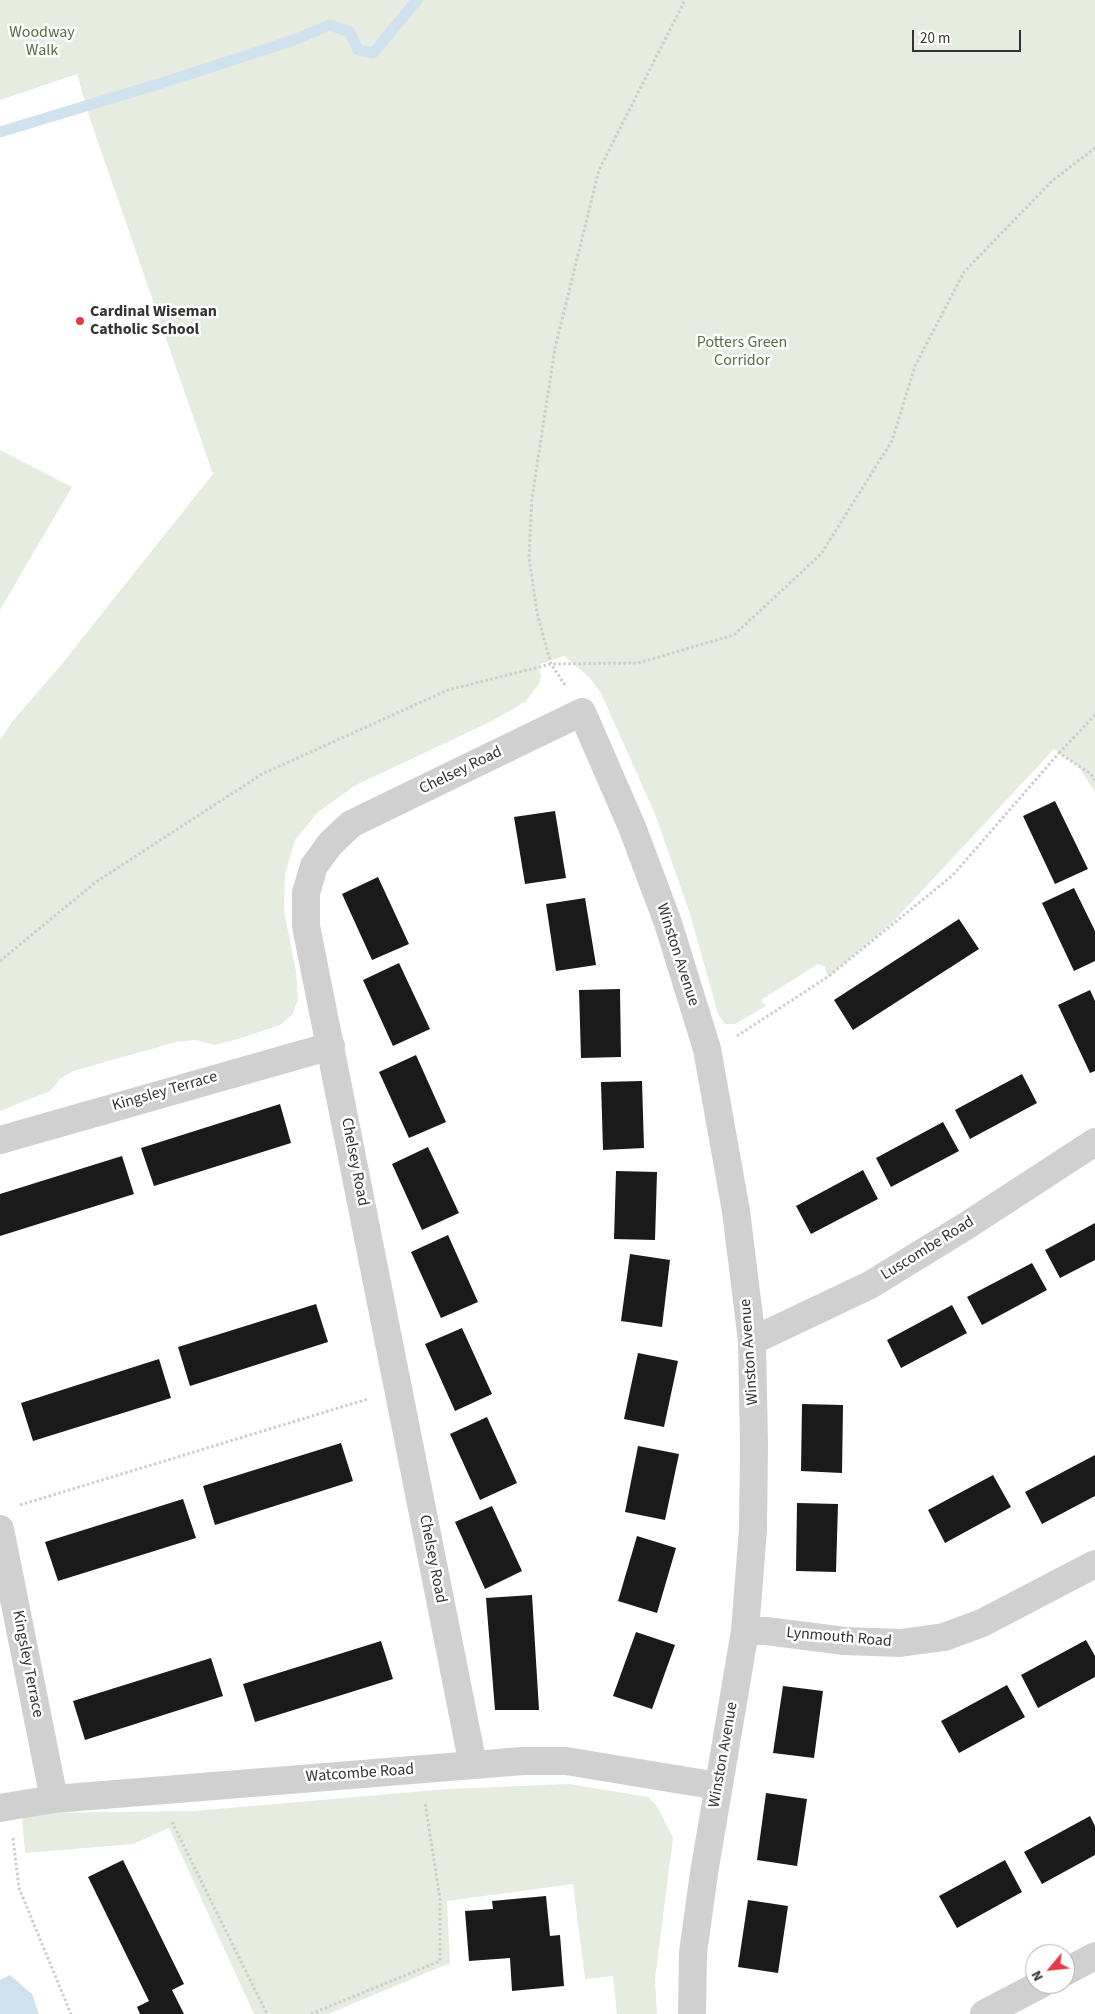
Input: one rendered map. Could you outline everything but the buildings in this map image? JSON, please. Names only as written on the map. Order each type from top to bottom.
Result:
[{"type":"street","name":"Chelsey Road","points":[[473,1765],[306,926],[306,893],[314,866],[330,844],[351,824],[582,712]]},
{"type":"street","name":"Winston Avenue","points":[[582,712],[632,827],[668,923],[707,1049],[736,1211],[752,1341],[753,1528],[745,1631],[704,1873],[693,1953],[692,2014]]},
{"type":"street","name":"Kingsley Terrace","points":[[0,1140],[331,1046]]},
{"type":"street","name":"Luscombe Road","points":[[752,1341],[870,1285],[966,1226],[1095,1142]]},
{"type":"street","name":"Kingsley Terrace","points":[[0,1529],[54,1799]]},
{"type":"street","name":"Lynmouth Road","points":[[745,1631],[766,1631],[845,1641],[900,1643],[944,1638],[982,1623],[1095,1564]]},
{"type":"street","name":"Watcombe Road","points":[[4,1808],[54,1799],[161,1789],[523,1760],[566,1761],[718,1786]]},
{"type":"street","points":[[1075,1967],[1095,1956]]},
{"type":"street","points":[[984,2014],[1025,1993]]},
{"type":"path","points":[[582,712],[552,664],[537,613],[529,557],[532,498],[555,348],[599,170],[685,0]]},
{"type":"path","points":[[0,961],[96,882],[262,774],[448,690],[552,664],[638,663],[734,635],[821,554],[892,440],[915,366],[964,272],[1052,181],[1095,148]]},
{"type":"path","points":[[707,1049],[729,1041],[828,976],[953,875],[1095,715]]},
{"type":"path","points":[[1059,754],[1091,774],[1095,780]]},
{"type":"path","points":[[20,1505],[369,1398],[400,1395]]},
{"type":"path","points":[[311,2014],[440,1961],[440,1900],[420,1769]]},
{"type":"path","points":[[161,1789],[161,1807],[175,1826],[267,2014]]},
{"type":"path","points":[[4,1808],[19,1888],[71,2014]]},
{"type":"green space","name":"Potters Green Corridor","points":[[0,0],[1095,0],[1095,792],[1078,766],[1054,749],[892,923],[828,977],[825,967],[818,964],[761,1000],[766,1006],[735,1024],[725,1024],[718,1014],[690,914],[655,814],[601,693],[589,677],[564,656],[538,665],[541,676],[539,684],[525,702],[490,722],[356,785],[318,812],[295,840],[285,874],[284,911],[296,971],[298,1000],[292,1015],[280,1025],[215,1045],[195,1040],[176,1042],[73,1071],[60,1079],[50,1091],[0,1111],[0,740],[12,722],[61,665],[213,474],[89,116],[77,74],[0,100]]},
{"type":"green space","points":[[0,450],[72,487],[0,610]]},
{"type":"green space","points":[[569,1784],[648,1797],[657,1806],[673,1838],[655,1979],[657,2014],[617,2014],[613,1976],[585,1979],[573,1884],[447,1901],[450,1963],[328,2014],[254,2014],[169,1828],[133,1844],[25,1853],[22,1819],[38,1813],[195,1811],[448,1789]]},
{"type":"water","points":[[10,1975],[32,1994],[39,2014],[0,2014],[0,1980]]},
{"type":"waterway","points":[[0,132],[165,82],[294,40],[330,25],[350,32],[358,50],[373,53],[417,0]]},
{"type":"place","name":"Cardinal Wiseman Catholic School","points":[[80,321]]},
{"type":"park label","name":"Woodway Walk","points":[[42,42]]}]
